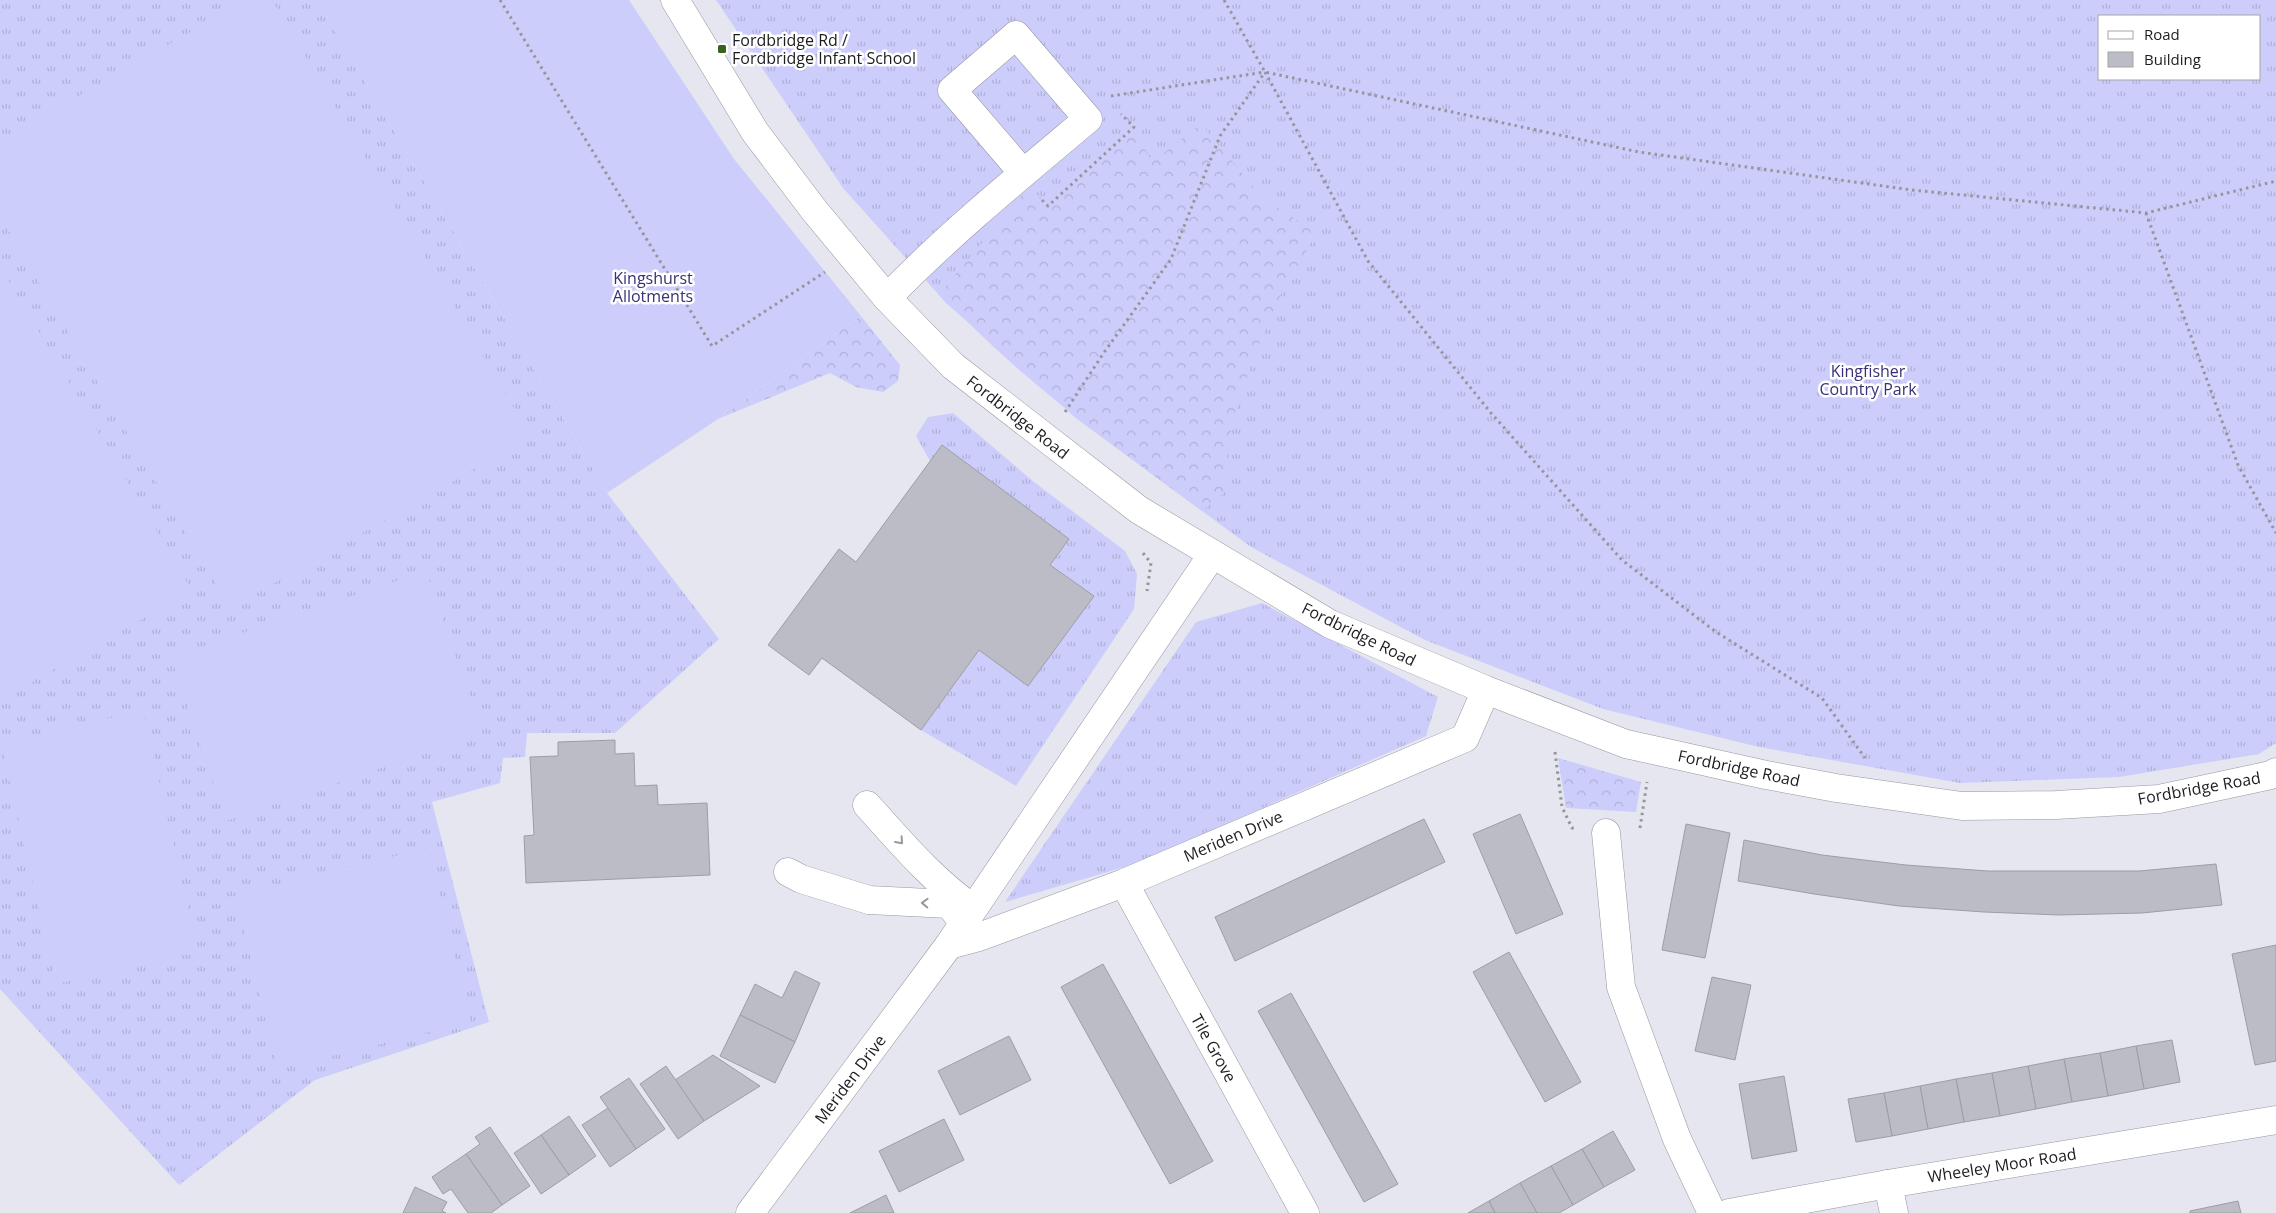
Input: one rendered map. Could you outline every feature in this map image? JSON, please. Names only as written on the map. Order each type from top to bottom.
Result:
[{"type":"street","name":"Fordbridge Road","points":[[675,0],[756,132],[848,253],[887,298],[953,366],[1139,510],[1330,624],[1486,690],[1626,744],[1766,775],[1827,786],[1962,806],[2056,805],[2159,799],[2274,778]]},
{"type":"street","points":[[887,298],[906,278],[1023,173],[1088,118],[1016,36],[952,90],[1023,173]]},
{"type":"street","name":"Meriden Drive","points":[[750,1213],[962,925],[1212,555]]},
{"type":"street","name":"Meriden Drive","points":[[962,925],[980,936],[1124,883],[1465,738],[1486,690]]},
{"type":"street","points":[[867,805],[913,855],[954,895],[962,925]]},
{"type":"street","points":[[1606,833],[1621,987],[1677,1139],[1712,1213]]},
{"type":"street","points":[[788,872],[801,879],[869,900],[949,904],[962,925]]},
{"type":"street","name":"Tile Grove","points":[[1124,883],[1305,1213]]},
{"type":"street","name":"Wheeley Moor Road","points":[[1729,1213],[1888,1184],[2276,1120]]},
{"type":"street","points":[[1888,1184],[1894,1213]]},
{"type":"path","points":[[500,0],[712,346],[832,268],[848,253]]},
{"type":"path","points":[[1224,0],[1368,261],[1491,413],[1622,560],[1716,632],[1822,698],[1866,759]]},
{"type":"path","points":[[1064,414],[1103,354],[1171,259],[1220,136],[1265,72]]},
{"type":"path","points":[[1105,97],[1265,72],[1639,152],[1912,190],[2146,213],[2276,181]]},
{"type":"path","points":[[2146,213],[2238,465],[2276,533]]},
{"type":"path","points":[[1141,550],[1151,563],[1146,597]]},
{"type":"path","points":[[1560,718],[1554,749],[1562,807],[1572,828],[1606,833],[1639,832],[1652,750]]},
{"type":"green space","points":[[0,0],[317,0],[607,493],[719,639],[615,733],[527,733],[525,757],[503,758],[500,783],[432,802],[489,1022],[315,1080],[179,1185],[0,989]]},
{"type":"green space","points":[[246,0],[272,0],[531,437],[230,608],[0,216],[0,141]]},
{"type":"green space","name":"Kingshurst Allotments","points":[[317,0],[629,0],[734,159],[861,316],[718,419],[607,493]]},
{"type":"green space","name":"Kingfisher Country Park","points":[[716,0],[2276,0],[2276,743],[2259,754],[2119,777],[1960,783],[1759,747],[1603,709],[1425,640],[1251,547],[1077,419],[946,303],[843,188]]},
{"type":"green space","points":[[1201,124],[1264,199],[1317,233],[1282,292],[1254,356],[1232,422],[1225,492],[1202,511],[1114,446],[1000,353],[974,328],[943,289],[1030,186],[1048,206],[1134,127],[1152,162]]},
{"type":"green space","points":[[0,266],[192,591],[0,700]]},
{"type":"green space","points":[[861,316],[900,365],[898,381],[883,392],[856,387],[830,373],[718,419]]},
{"type":"green space","points":[[953,413],[1034,482],[1125,551],[1137,574],[1134,609],[1016,786],[921,730],[979,650],[1028,686],[1094,596],[1050,565],[1069,539],[942,445],[930,461],[916,436],[928,417]]},
{"type":"green space","points":[[426,571],[482,733],[226,821],[171,657]]},
{"type":"green space","points":[[1262,603],[1438,697],[1426,736],[1135,864],[1005,902],[1196,622]]},
{"type":"green space","points":[[143,710],[198,952],[56,984],[1,744]]},
{"type":"green space","points":[[1558,758],[1641,782],[1636,812],[1566,808]]},
{"type":"green space","points":[[428,848],[471,1022],[278,1069],[235,895]]},
{"type":"building","points":[[942,445],[1069,539],[1050,565],[1094,596],[1028,686],[979,650],[921,730],[822,658],[809,675],[768,645],[839,549],[856,562]]},
{"type":"building","points":[[615,740],[615,754],[634,753],[635,786],[657,785],[658,805],[707,803],[710,875],[526,883],[524,836],[534,835],[530,757],[558,756],[558,742]]},
{"type":"building","points":[[1520,814],[1563,914],[1516,934],[1473,834]]},
{"type":"building","points":[[1424,819],[1445,862],[1235,961],[1215,917]]},
{"type":"building","points":[[1686,824],[1730,833],[1705,958],[1662,950]]},
{"type":"building","points":[[1744,840],[1822,855],[1906,865],[1988,871],[2139,871],[2216,864],[2222,905],[2142,913],[2059,915],[1899,906],[1738,881]]},
{"type":"building","points":[[2276,945],[2276,1061],[2255,1065],[2232,954]]},
{"type":"building","points":[[1509,952],[1581,1082],[1545,1102],[1473,972]]},
{"type":"building","points":[[1103,964],[1213,1161],[1170,1184],[1061,987]]},
{"type":"building","points":[[795,971],[820,983],[795,1042],[740,1015],[755,984],[782,998]]},
{"type":"building","points":[[1712,977],[1751,985],[1735,1060],[1695,1051]]},
{"type":"building","points":[[1291,993],[1398,1184],[1364,1202],[1258,1011]]},
{"type":"building","points":[[740,1015],[795,1042],[775,1083],[720,1056]]},
{"type":"building","points":[[1009,1036],[1031,1080],[960,1115],[938,1071]]},
{"type":"building","points":[[2172,1040],[2180,1082],[2144,1089],[2136,1046]]},
{"type":"building","points":[[2136,1046],[2144,1089],[2108,1096],[2100,1053]]},
{"type":"building","points":[[2100,1053],[2108,1096],[2072,1102],[2064,1059]]},
{"type":"building","points":[[713,1055],[760,1086],[704,1121],[675,1080]]},
{"type":"building","points":[[2064,1059],[2072,1102],[2036,1109],[2028,1066]]},
{"type":"building","points":[[666,1066],[704,1121],[678,1139],[640,1084]]},
{"type":"building","points":[[2028,1066],[2036,1109],[2000,1116],[1992,1073]]},
{"type":"building","points":[[1992,1073],[2000,1116],[1964,1122],[1956,1079]]},
{"type":"building","points":[[1784,1076],[1797,1151],[1752,1159],[1739,1084]]},
{"type":"building","points":[[629,1078],[665,1129],[636,1149],[600,1097]]},
{"type":"building","points":[[1956,1079],[1964,1122],[1928,1129],[1920,1086]]},
{"type":"building","points":[[1920,1086],[1928,1129],[1892,1136],[1884,1093]]},
{"type":"building","points":[[1884,1093],[1892,1136],[1856,1142],[1848,1099]]},
{"type":"building","points":[[608,1108],[636,1149],[610,1167],[582,1125]]},
{"type":"building","points":[[569,1116],[596,1156],[569,1175],[541,1135]]},
{"type":"building","points":[[944,1119],[964,1160],[899,1192],[879,1151]]},
{"type":"building","points":[[490,1127],[530,1186],[502,1205],[466,1154],[480,1144],[475,1137]]},
{"type":"building","points":[[1613,1131],[1635,1170],[1604,1187],[1582,1149]]},
{"type":"building","points":[[541,1135],[569,1175],[541,1194],[514,1153]]},
{"type":"building","points":[[1582,1149],[1604,1187],[1573,1205],[1551,1166]]},
{"type":"building","points":[[466,1154],[502,1205],[491,1213],[468,1213],[451,1189],[443,1194],[432,1177]]},
{"type":"building","points":[[1551,1166],[1573,1205],[1559,1213],[1537,1213],[1520,1183]]},
{"type":"building","points":[[1520,1183],[1537,1213],[1495,1213],[1489,1201]]},
{"type":"building","points":[[415,1187],[447,1202],[442,1211],[446,1213],[403,1213]]},
{"type":"building","points":[[886,1195],[894,1213],[850,1213]]},
{"type":"building","points":[[1489,1201],[1495,1213],[1468,1213]]},
{"type":"building","points":[[2238,1201],[2241,1213],[2190,1213],[2190,1211]]},
{"type":"place","name":"Fordbridge Rd / Fordbridge Infant School","points":[[722,49]]}]
